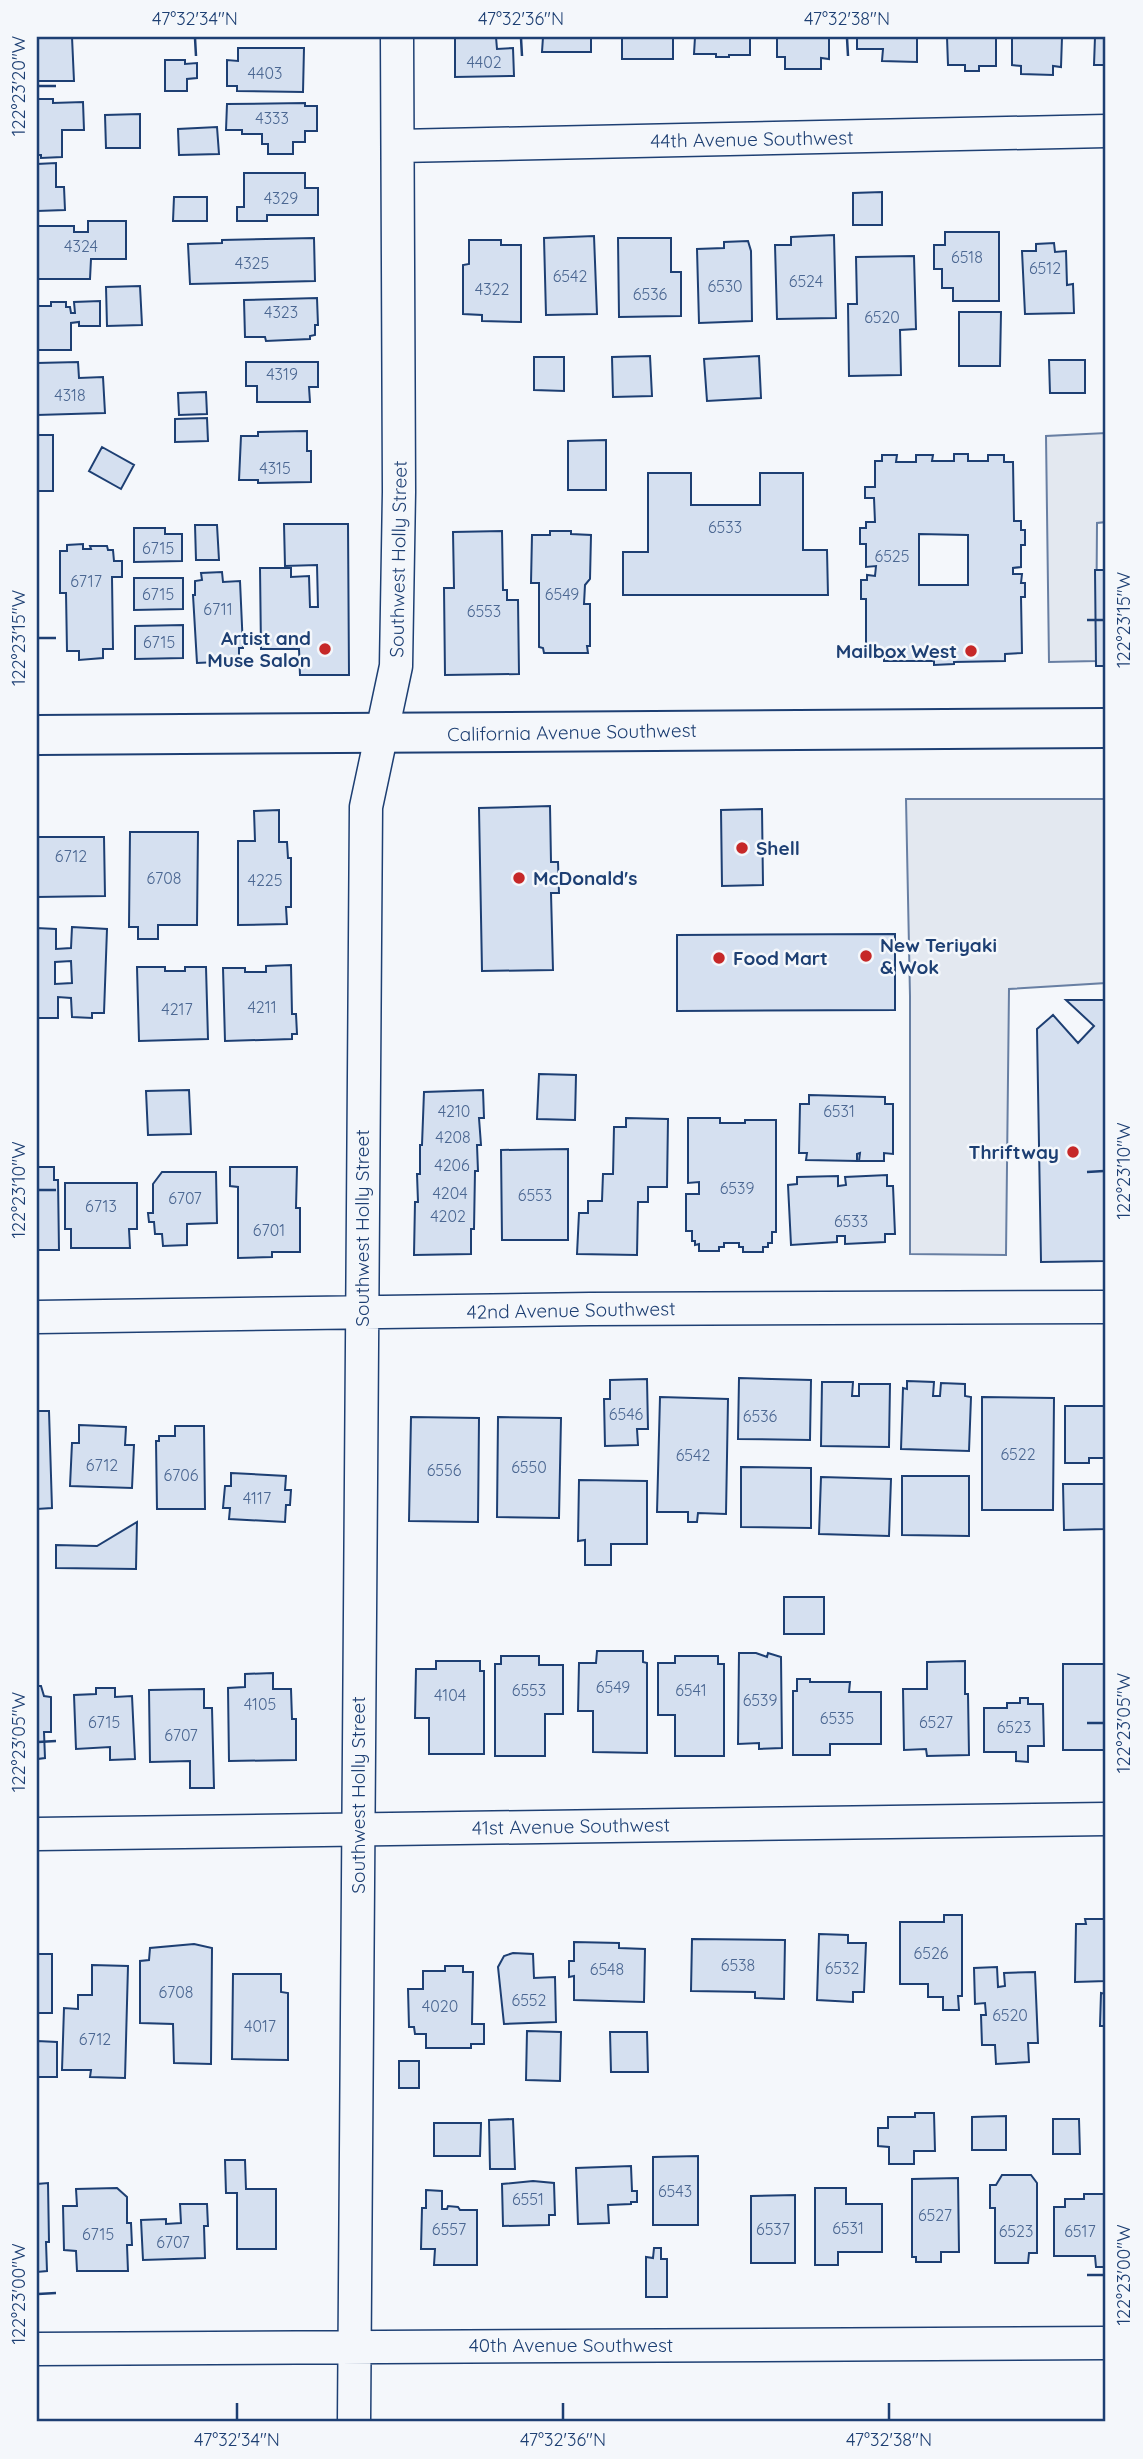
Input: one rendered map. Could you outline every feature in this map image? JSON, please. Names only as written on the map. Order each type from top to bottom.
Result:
[{"type":"main road","name":"California Avenue Southwest","points":[[37,735],[1106,728]]},
{"type":"street","name":"Southwest Holly Street","points":[[354,2422],[366,807],[397,666],[397,37]]},
{"type":"street","name":"44th Avenue Southwest","points":[[398,146],[1106,131]]},
{"type":"street","name":"42nd Avenue Southwest","points":[[37,1317],[1106,1307]]},
{"type":"street","name":"41st Avenue Southwest","points":[[37,1834],[1106,1819]]},
{"type":"street","name":"40th Avenue Southwest","points":[[37,2348],[1106,2343]]},
{"type":"shaded area","points":[[1106,433],[1106,522],[1097,523],[1096,661],[1049,662],[1046,436]]},
{"type":"shaded area","points":[[906,799],[1106,799],[1106,983],[1009,989],[1006,1255],[910,1254],[910,996]]},
{"type":"building","points":[[37,37],[72,37],[74,81],[37,81]]},
{"type":"building","points":[[455,37],[496,37],[497,49],[513,48],[514,76],[455,77]]},
{"type":"building","points":[[543,37],[591,37],[591,52],[542,52]]},
{"type":"building","points":[[622,37],[673,37],[673,59],[622,59]]},
{"type":"building","points":[[695,37],[750,37],[750,55],[716,57],[716,54],[694,54]]},
{"type":"building","points":[[777,37],[829,37],[829,59],[821,58],[821,69],[785,69],[785,57],[777,57]]},
{"type":"building","points":[[857,37],[917,37],[917,62],[882,61],[883,49],[857,49]]},
{"type":"building","points":[[947,37],[996,37],[996,66],[979,66],[979,71],[965,71],[965,65],[948,65]]},
{"type":"building","points":[[1012,37],[1062,37],[1061,67],[1053,66],[1053,75],[1021,74],[1021,66],[1012,65]]},
{"type":"building","points":[[1095,37],[1106,37],[1106,65],[1094,65]]},
{"type":"building","points":[[238,48],[304,48],[303,92],[237,91],[237,86],[227,86],[227,60],[238,61]]},
{"type":"building","points":[[165,60],[185,60],[185,64],[197,63],[197,78],[187,79],[187,91],[165,91]]},
{"type":"building","points":[[37,99],[53,99],[53,103],[83,102],[84,130],[62,130],[62,157],[41,158],[41,155],[37,155]]},
{"type":"building","points":[[305,103],[305,106],[317,106],[317,131],[305,131],[305,142],[293,142],[293,154],[268,154],[268,144],[262,144],[262,134],[242,134],[242,130],[226,130],[227,104]]},
{"type":"building","points":[[140,114],[140,148],[106,148],[105,115]]},
{"type":"building","points":[[217,127],[219,154],[179,155],[178,129]]},
{"type":"building","points":[[56,163],[56,187],[64,187],[65,210],[37,211],[37,164]]},
{"type":"building","points":[[244,173],[305,173],[305,188],[318,188],[318,215],[267,215],[267,221],[237,221],[237,207],[244,207]]},
{"type":"building","points":[[882,192],[882,225],[853,225],[853,193]]},
{"type":"building","points":[[174,197],[207,197],[207,221],[173,221]]},
{"type":"building","points":[[88,221],[126,221],[126,259],[91,259],[90,279],[37,279],[37,226],[74,226],[74,232],[88,232]]},
{"type":"building","points":[[945,232],[999,232],[999,301],[953,301],[953,288],[942,288],[942,269],[934,269],[934,245],[945,245]]},
{"type":"building","points":[[834,235],[836,318],[777,319],[775,245],[791,245],[791,237]]},
{"type":"building","points":[[594,236],[597,314],[546,315],[544,238]]},
{"type":"building","points":[[314,238],[315,281],[190,284],[188,244],[222,243],[222,240]]},
{"type":"building","points":[[618,238],[671,238],[671,272],[681,272],[681,316],[619,317]]},
{"type":"building","points":[[469,240],[501,240],[501,245],[521,245],[521,322],[482,321],[482,315],[463,314],[463,265],[469,264]]},
{"type":"building","points":[[748,241],[751,251],[752,321],[699,323],[697,249],[724,248],[724,242]]},
{"type":"building","points":[[1054,243],[1055,252],[1066,251],[1067,285],[1073,284],[1074,313],[1025,314],[1022,251],[1036,251],[1036,244]]},
{"type":"building","points":[[914,256],[916,329],[900,330],[901,375],[849,376],[848,304],[857,304],[856,257]]},
{"type":"building","points":[[140,286],[142,325],[107,326],[106,287]]},
{"type":"building","points":[[317,298],[318,325],[315,325],[315,335],[310,336],[310,339],[266,341],[265,337],[245,337],[244,300]]},
{"type":"building","points":[[100,301],[100,326],[79,326],[79,322],[71,323],[71,350],[37,350],[37,306],[66,302],[66,307],[70,307],[71,313],[75,313],[74,302]]},
{"type":"building","points":[[959,312],[1001,312],[1000,366],[959,366]]},
{"type":"building","points":[[650,356],[652,396],[613,397],[612,357]]},
{"type":"building","points":[[759,356],[761,398],[707,401],[704,359]]},
{"type":"building","points":[[534,357],[564,357],[564,391],[534,390]]},
{"type":"building","points":[[1049,360],[1085,360],[1085,393],[1050,393]]},
{"type":"building","points":[[78,362],[79,378],[103,377],[105,413],[37,415],[37,363]]},
{"type":"building","points":[[246,362],[318,362],[318,387],[309,387],[310,402],[257,402],[257,386],[246,386]]},
{"type":"building","points":[[206,392],[207,414],[179,415],[178,393]]},
{"type":"building","points":[[207,418],[208,441],[175,442],[175,419]]},
{"type":"building","points":[[37,423],[38,435],[53,435],[53,491],[37,491]]},
{"type":"building","points":[[307,431],[307,451],[311,451],[311,482],[258,483],[258,480],[239,480],[241,436],[258,436],[258,432]]},
{"type":"building","points":[[606,440],[606,490],[568,490],[568,441]]},
{"type":"building","points":[[102,447],[134,465],[121,489],[89,471]]},
{"type":"building","points":[[954,454],[968,454],[968,461],[988,461],[988,455],[1004,455],[1004,462],[1013,462],[1014,521],[1021,521],[1021,530],[1025,530],[1025,545],[1021,545],[1021,567],[1013,568],[1013,574],[1022,574],[1021,583],[1025,583],[1025,597],[1021,597],[1022,653],[1005,654],[1005,661],[954,664],[934,665],[934,661],[884,661],[884,652],[866,652],[866,599],[861,599],[861,580],[867,580],[867,575],[875,576],[876,566],[866,567],[866,544],[860,544],[860,528],[866,528],[866,522],[875,522],[874,498],[865,498],[865,487],[875,487],[875,461],[882,461],[882,455],[897,455],[896,462],[916,462],[916,455],[933,455],[932,461],[954,461]],"holes":[[[919,534],[968,535],[968,585],[919,585]]]},
{"type":"building","points":[[648,473],[691,473],[691,505],[760,505],[760,473],[803,473],[803,550],[827,550],[828,595],[623,595],[623,552],[648,552]]},
{"type":"building","points":[[284,524],[348,524],[349,675],[300,675],[299,649],[261,649],[260,568],[291,568],[291,577],[309,576],[310,607],[318,607],[317,565],[285,566]]},
{"type":"building","points":[[195,525],[217,525],[219,560],[196,560]]},
{"type":"building","points":[[134,528],[165,528],[165,534],[182,534],[182,561],[134,562]]},
{"type":"building","points":[[502,531],[503,590],[507,590],[507,600],[518,600],[519,674],[445,675],[444,588],[454,588],[453,532]]},
{"type":"building","points":[[550,531],[591,535],[590,579],[585,585],[584,604],[590,604],[588,653],[544,653],[543,648],[539,647],[539,583],[531,583],[532,535],[550,535]]},
{"type":"building","points":[[83,544],[83,549],[91,549],[90,546],[107,546],[108,550],[113,550],[114,561],[122,561],[122,577],[112,577],[113,649],[103,649],[103,658],[79,660],[79,651],[67,651],[66,593],[60,593],[60,551],[67,551],[67,545]]},
{"type":"building","points":[[1095,570],[1106,570],[1106,666],[1096,666]]},
{"type":"building","points":[[222,572],[223,582],[240,581],[243,648],[239,648],[239,661],[197,663],[193,595],[195,581],[202,580],[201,573]]},
{"type":"building","points":[[134,578],[183,578],[183,609],[134,610]]},
{"type":"building","points":[[183,625],[183,658],[135,659],[135,626]]},
{"type":"building","name":"McDonald's","points":[[550,806],[551,862],[558,862],[559,893],[551,893],[553,970],[482,971],[479,808]]},
{"type":"building","name":"Shell","points":[[762,809],[763,885],[722,886],[721,810]]},
{"type":"building","points":[[279,810],[279,842],[287,842],[288,858],[291,858],[291,907],[286,907],[287,924],[238,925],[238,841],[255,841],[254,811]]},
{"type":"building","points":[[130,832],[198,832],[197,925],[158,925],[158,939],[138,939],[138,927],[129,927]]},
{"type":"building","points":[[37,837],[104,837],[105,896],[37,897]]},
{"type":"building","points":[[72,927],[107,929],[104,1013],[92,1013],[92,1018],[72,1017],[71,998],[58,997],[58,1018],[37,1018],[37,928],[56,929],[56,949],[71,948]],"holes":[[[71,961],[72,983],[55,984],[55,962]]]},
{"type":"building","points":[[895,934],[895,1010],[677,1011],[677,935]]},
{"type":"building","points":[[291,965],[292,1014],[296,1014],[297,1034],[292,1034],[292,1039],[225,1041],[223,968],[266,972],[266,966]]},
{"type":"building","points":[[137,967],[165,967],[165,971],[185,971],[185,967],[206,967],[208,1039],[139,1041]]},
{"type":"building","name":"Thriftway","points":[[1066,1000],[1106,1000],[1106,1261],[1041,1262],[1037,1029],[1053,1015],[1078,1043],[1094,1026]]},
{"type":"building","points":[[539,1074],[576,1075],[575,1120],[537,1119]]},
{"type":"building","points":[[189,1090],[191,1134],[148,1135],[146,1091]]},
{"type":"building","points":[[483,1090],[484,1118],[479,1118],[481,1145],[477,1145],[478,1171],[475,1171],[471,1254],[414,1255],[415,1202],[418,1202],[417,1174],[420,1174],[424,1092]]},
{"type":"building","points":[[809,1095],[885,1097],[885,1104],[893,1104],[893,1154],[884,1153],[884,1161],[859,1161],[860,1153],[857,1154],[857,1161],[806,1160],[807,1153],[799,1153],[800,1104],[809,1104]]},
{"type":"building","points":[[626,1118],[668,1119],[667,1187],[648,1187],[648,1202],[638,1202],[637,1255],[577,1254],[579,1213],[588,1213],[588,1201],[602,1201],[603,1174],[613,1174],[614,1127],[626,1127]]},
{"type":"building","points":[[688,1118],[720,1118],[720,1123],[776,1120],[776,1232],[772,1232],[772,1243],[763,1247],[763,1252],[743,1252],[739,1243],[724,1243],[724,1247],[719,1247],[719,1251],[699,1251],[699,1244],[695,1245],[695,1241],[692,1241],[692,1231],[686,1231],[686,1194],[699,1194],[699,1182],[688,1183]]},
{"type":"building","points":[[568,1149],[568,1240],[502,1240],[501,1150]]},
{"type":"building","points":[[37,1167],[54,1167],[54,1180],[58,1180],[59,1250],[37,1250]]},
{"type":"building","points":[[230,1167],[297,1167],[296,1208],[300,1208],[300,1252],[272,1252],[272,1257],[238,1258],[238,1187],[230,1186]]},
{"type":"building","points":[[162,1172],[216,1172],[217,1223],[187,1224],[187,1245],[163,1246],[162,1234],[155,1234],[154,1222],[149,1222],[148,1213],[153,1213],[153,1184]]},
{"type":"building","points":[[887,1175],[887,1186],[893,1186],[895,1234],[885,1234],[885,1242],[845,1244],[845,1236],[837,1236],[837,1242],[791,1245],[788,1185],[797,1184],[797,1177],[838,1176],[838,1186],[846,1185],[845,1177]]},
{"type":"building","points":[[65,1183],[137,1183],[137,1229],[129,1229],[130,1248],[71,1248],[71,1229],[65,1229]]},
{"type":"building","points":[[739,1378],[811,1380],[810,1440],[738,1439]]},
{"type":"building","points":[[647,1379],[648,1429],[637,1429],[638,1445],[605,1446],[604,1399],[610,1399],[610,1380]]},
{"type":"building","points":[[907,1381],[934,1382],[933,1396],[940,1396],[941,1383],[965,1384],[965,1396],[971,1397],[969,1451],[901,1449],[903,1388],[907,1389]]},
{"type":"building","points":[[822,1382],[853,1382],[852,1396],[859,1396],[859,1384],[890,1384],[889,1447],[821,1446]]},
{"type":"building","points":[[660,1397],[728,1399],[726,1514],[698,1513],[697,1522],[688,1522],[688,1512],[657,1512]]},
{"type":"building","points":[[982,1397],[1054,1398],[1053,1510],[982,1510]]},
{"type":"building","points":[[1065,1406],[1106,1406],[1106,1458],[1089,1458],[1089,1463],[1065,1463]]},
{"type":"building","points":[[37,1411],[49,1411],[52,1508],[37,1509]]},
{"type":"building","points":[[411,1417],[479,1418],[478,1522],[409,1521]]},
{"type":"building","points":[[498,1417],[561,1418],[559,1518],[497,1517]]},
{"type":"building","points":[[79,1425],[126,1427],[125,1445],[134,1445],[132,1488],[70,1486],[72,1443],[79,1443]]},
{"type":"building","points":[[175,1426],[204,1426],[205,1509],[157,1509],[156,1441],[159,1441],[159,1436],[175,1436]]},
{"type":"building","points":[[741,1467],[811,1468],[811,1528],[741,1527]]},
{"type":"building","points":[[231,1473],[286,1476],[285,1490],[291,1490],[290,1505],[286,1505],[285,1522],[229,1519],[230,1508],[223,1508],[225,1486],[231,1486]]},
{"type":"building","points":[[902,1476],[969,1476],[969,1536],[902,1535]]},
{"type":"building","points":[[821,1477],[891,1479],[889,1536],[819,1534]]},
{"type":"building","points":[[579,1480],[647,1481],[647,1544],[611,1544],[611,1565],[585,1565],[585,1540],[578,1541]]},
{"type":"building","points":[[1063,1484],[1106,1484],[1106,1529],[1064,1530]]},
{"type":"building","points":[[137,1522],[136,1569],[56,1568],[56,1545],[97,1546]]},
{"type":"building","points":[[784,1597],[824,1597],[824,1634],[784,1634]]},
{"type":"building","points":[[597,1651],[643,1651],[643,1662],[647,1663],[647,1753],[593,1752],[593,1711],[578,1711],[579,1663],[596,1663]]},
{"type":"building","points":[[739,1653],[756,1653],[767,1657],[768,1653],[781,1657],[782,1748],[759,1749],[759,1743],[738,1744]]},
{"type":"building","points":[[501,1656],[539,1656],[539,1665],[563,1665],[563,1714],[545,1714],[545,1756],[495,1756],[495,1664],[501,1664]]},
{"type":"building","points":[[675,1656],[718,1656],[718,1664],[724,1664],[724,1756],[675,1756],[675,1715],[658,1715],[658,1663],[675,1663]]},
{"type":"building","points":[[436,1661],[480,1661],[480,1671],[484,1671],[484,1754],[429,1754],[429,1718],[415,1718],[416,1669],[436,1669]]},
{"type":"building","points":[[965,1661],[969,1755],[927,1756],[926,1749],[904,1750],[903,1689],[927,1689],[927,1662]]},
{"type":"building","points":[[1063,1664],[1106,1664],[1106,1750],[1063,1750]]},
{"type":"building","points":[[273,1673],[273,1689],[291,1689],[292,1719],[296,1719],[296,1760],[229,1761],[228,1688],[245,1687],[245,1674]]},
{"type":"building","points":[[797,1679],[810,1679],[810,1682],[850,1682],[849,1692],[881,1692],[881,1744],[830,1744],[830,1755],[793,1755],[793,1691],[797,1691]]},
{"type":"building","points":[[37,1686],[41,1686],[44,1696],[51,1697],[51,1732],[44,1732],[45,1758],[37,1759]]},
{"type":"building","points":[[96,1688],[115,1688],[115,1697],[132,1696],[135,1759],[110,1760],[110,1747],[76,1749],[74,1695],[96,1694]]},
{"type":"building","points":[[204,1689],[204,1708],[212,1708],[214,1788],[190,1788],[190,1761],[150,1762],[149,1690]]},
{"type":"building","points":[[1020,1698],[1028,1698],[1028,1704],[1043,1704],[1044,1746],[1028,1746],[1028,1762],[1016,1761],[1016,1752],[984,1752],[984,1708],[1007,1708],[1007,1703],[1020,1703]]},
{"type":"building","points":[[944,1915],[962,1915],[962,1996],[958,1996],[959,2010],[943,2010],[943,1997],[928,1997],[928,1984],[900,1984],[900,1922],[944,1922]]},
{"type":"building","points":[[1085,1919],[1106,1919],[1106,1981],[1075,1982],[1076,1924],[1086,1924]]},
{"type":"building","points":[[819,1934],[848,1935],[848,1943],[866,1943],[864,1992],[853,1992],[853,2002],[817,2000]]},
{"type":"building","points":[[692,1939],[785,1940],[784,1999],[755,1998],[755,1992],[691,1991]]},
{"type":"building","points":[[574,1942],[619,1943],[619,1948],[645,1949],[644,2002],[574,2000],[574,1976],[569,1977],[569,1961],[574,1961]]},
{"type":"building","points":[[194,1944],[212,1948],[211,2064],[174,2063],[173,2024],[140,2023],[140,1961],[149,1960],[150,1948]]},
{"type":"building","points":[[513,1953],[533,1954],[534,1978],[555,1977],[556,2022],[504,2024],[498,1967],[504,1956]]},
{"type":"building","points":[[37,1954],[52,1954],[52,2013],[37,2013]]},
{"type":"building","points":[[92,1965],[128,1966],[125,2078],[90,2077],[91,2070],[62,2070],[64,2008],[78,2009],[78,1995],[92,1995]]},
{"type":"building","points":[[445,1966],[463,1966],[463,1972],[473,1972],[472,2024],[484,2024],[484,2044],[471,2044],[471,2048],[426,2048],[426,2034],[415,2034],[414,2027],[409,2027],[408,1989],[423,1989],[423,1971],[445,1971]]},
{"type":"building","points":[[997,1967],[998,1987],[1005,1986],[1004,1973],[1035,1972],[1038,2043],[1028,2043],[1029,2062],[996,2064],[995,2045],[982,2045],[981,2015],[986,2015],[985,2003],[975,2004],[974,1968]]},
{"type":"building","points":[[233,1974],[281,1974],[281,1992],[288,1993],[288,2060],[232,2059]]},
{"type":"building","points":[[1101,1993],[1106,1994],[1106,2026],[1100,2026]]},
{"type":"building","points":[[527,2031],[561,2032],[560,2081],[526,2080]]},
{"type":"building","points":[[610,2032],[647,2032],[648,2072],[611,2072]]},
{"type":"building","points":[[37,2041],[57,2042],[57,2077],[37,2077]]},
{"type":"building","points":[[399,2061],[419,2061],[419,2088],[399,2088]]},
{"type":"building","points":[[915,2113],[934,2113],[935,2151],[914,2151],[914,2164],[889,2164],[889,2147],[878,2146],[878,2128],[888,2128],[888,2117],[915,2117]]},
{"type":"building","points":[[1006,2116],[1006,2150],[972,2150],[972,2117]]},
{"type":"building","points":[[513,2119],[515,2169],[490,2169],[489,2120]]},
{"type":"building","points":[[1053,2119],[1079,2119],[1080,2154],[1053,2154]]},
{"type":"building","points":[[434,2123],[481,2123],[480,2156],[434,2156]]},
{"type":"building","points":[[698,2156],[698,2225],[653,2225],[653,2157]]},
{"type":"building","points":[[225,2160],[245,2160],[246,2189],[276,2189],[276,2249],[237,2249],[237,2193],[226,2193]]},
{"type":"building","points":[[631,2166],[632,2191],[637,2191],[637,2202],[608,2205],[609,2223],[578,2224],[576,2168]]},
{"type":"building","points":[[1002,2175],[1031,2175],[1037,2183],[1037,2253],[1029,2253],[1028,2263],[995,2263],[995,2208],[990,2208],[990,2185],[996,2185]]},
{"type":"building","points":[[958,2178],[959,2252],[941,2252],[941,2262],[916,2262],[916,2257],[912,2257],[912,2179]]},
{"type":"building","points":[[533,2181],[554,2183],[555,2215],[549,2215],[549,2225],[503,2226],[502,2184]]},
{"type":"building","points":[[48,2183],[47,2271],[37,2272],[37,2184]]},
{"type":"building","points":[[117,2188],[127,2197],[127,2223],[131,2223],[132,2245],[127,2245],[128,2271],[77,2271],[76,2251],[64,2250],[63,2206],[77,2206],[76,2189]]},
{"type":"building","points":[[815,2188],[846,2188],[846,2204],[882,2204],[882,2252],[838,2252],[838,2265],[815,2265]]},
{"type":"building","points":[[426,2190],[442,2191],[442,2209],[447,2209],[448,2206],[458,2207],[460,2210],[477,2210],[477,2265],[434,2265],[435,2249],[421,2249],[422,2208],[426,2208]]},
{"type":"building","points":[[1084,2194],[1106,2194],[1106,2267],[1096,2267],[1095,2256],[1054,2256],[1054,2207],[1065,2207],[1065,2199],[1084,2199]]},
{"type":"building","points":[[795,2195],[795,2263],[751,2263],[751,2196]]},
{"type":"building","points":[[180,2204],[207,2204],[208,2226],[204,2226],[205,2258],[143,2260],[141,2220],[166,2219],[166,2224],[181,2223]]},
{"type":"building","points":[[654,2248],[661,2248],[661,2259],[667,2259],[667,2297],[646,2297],[646,2257],[653,2258]]},
{"type":"building","points":[[985,2421],[1032,2422],[985,2422]]},
{"type":"place","name":"Artist and Muse Salon","points":[[325,649]]},
{"type":"place","name":"Mailbox West","points":[[971,651]]},
{"type":"place","name":"Shell","points":[[742,848]]},
{"type":"place","name":"McDonald's","points":[[519,878]]},
{"type":"place","name":"New Teriyaki & Wok","points":[[866,956]]},
{"type":"place","name":"Food Mart","points":[[719,958]]},
{"type":"place","name":"Thriftway","points":[[1073,1152]]}]
